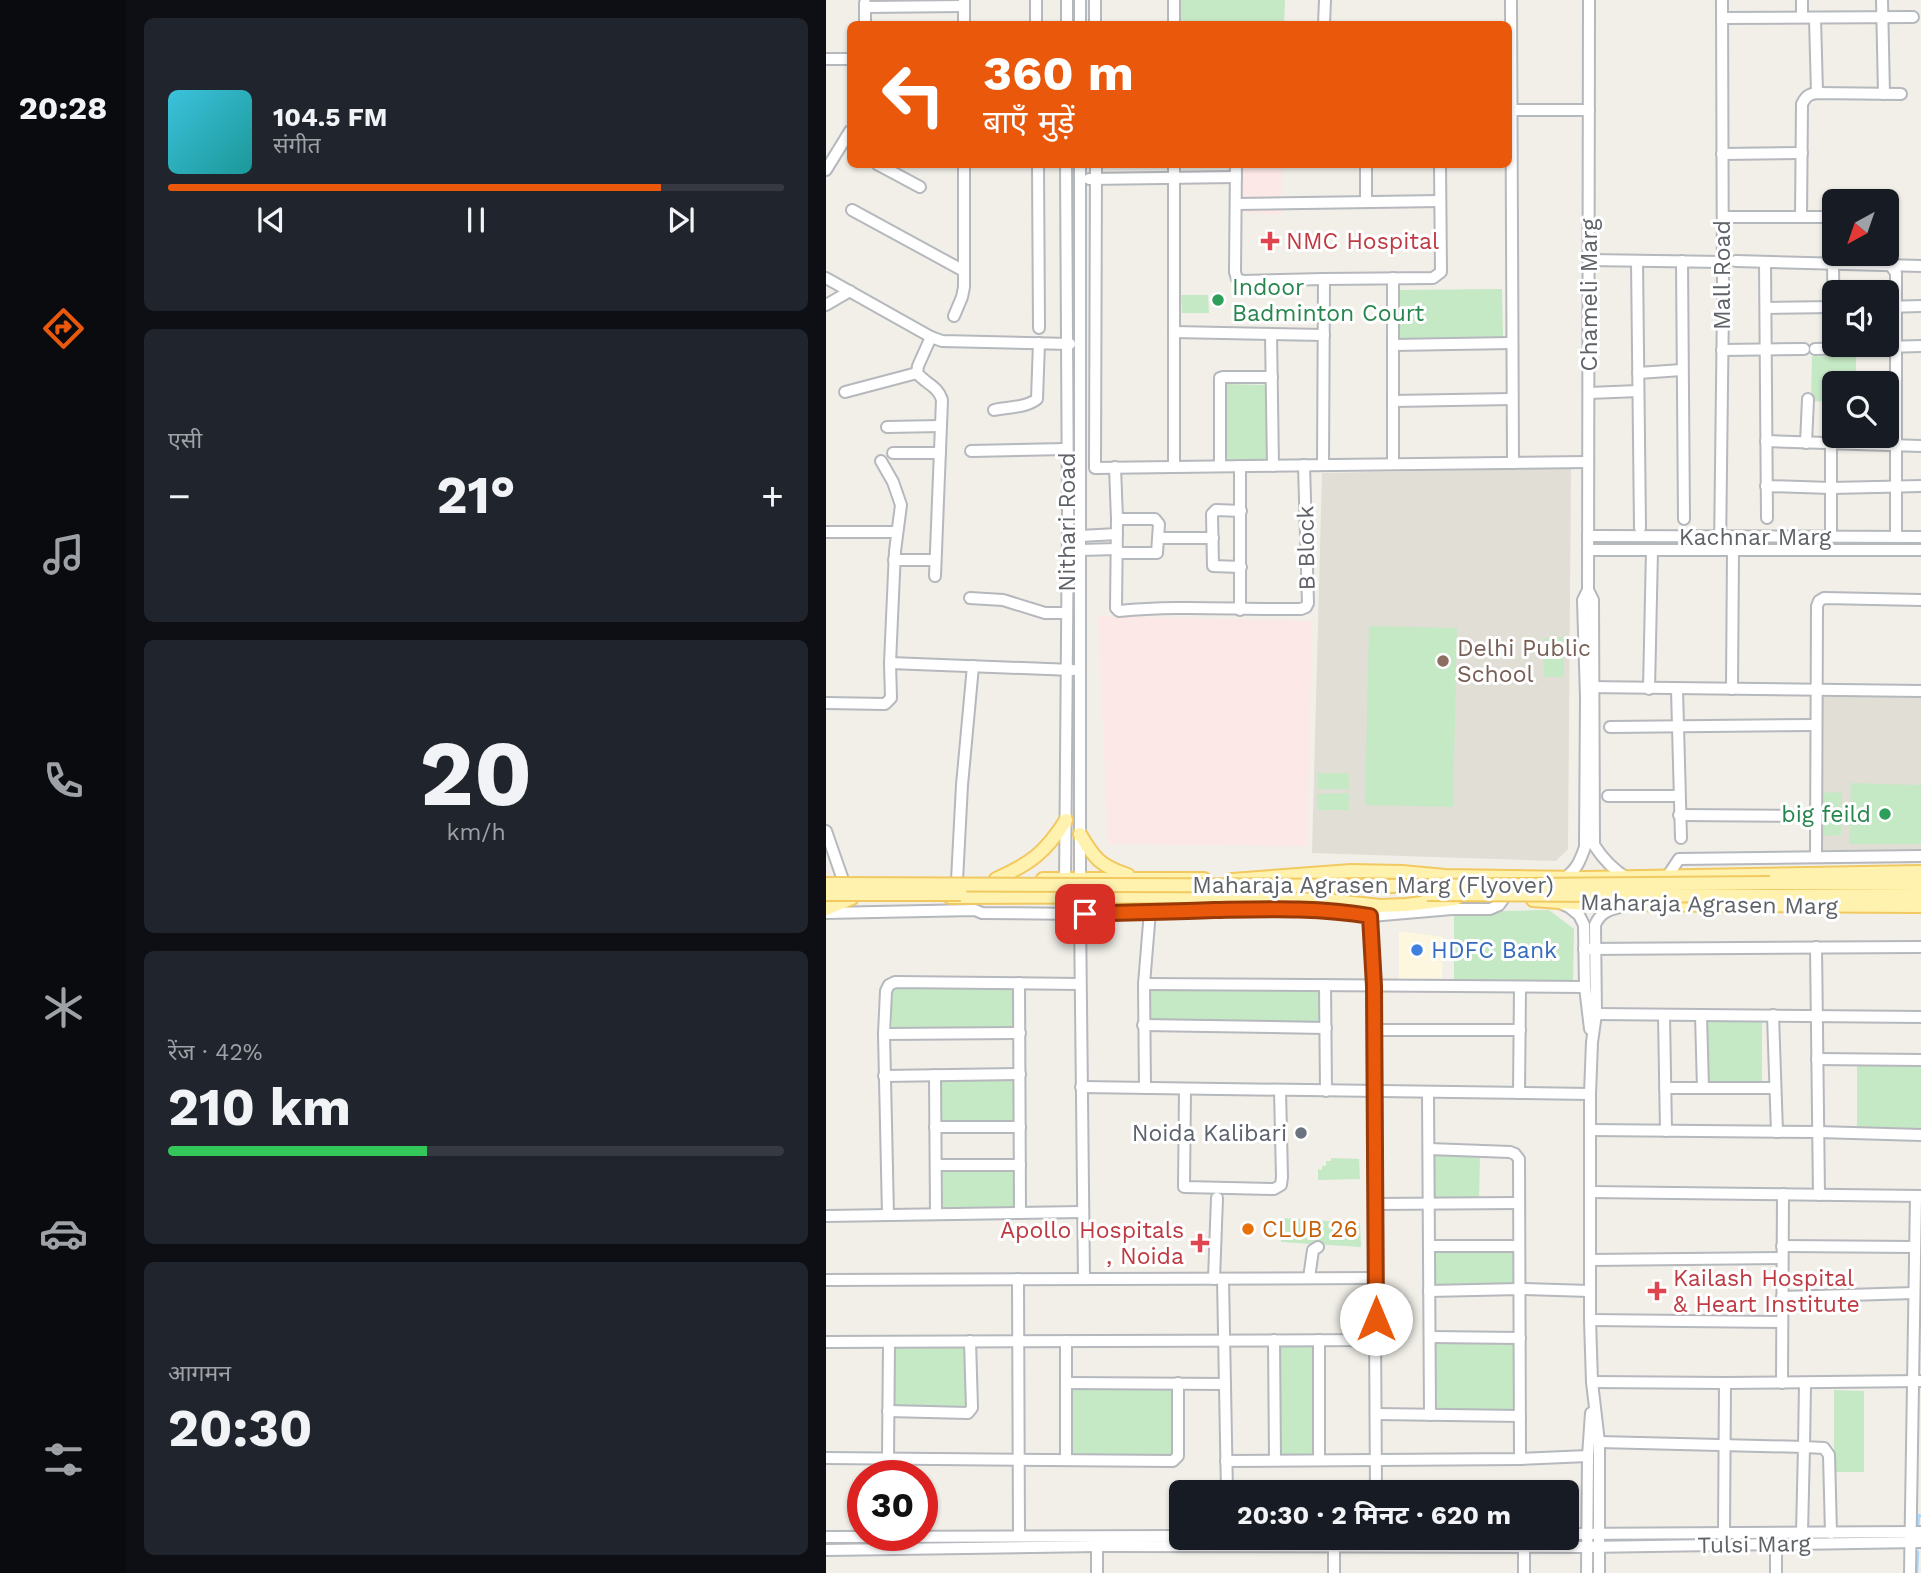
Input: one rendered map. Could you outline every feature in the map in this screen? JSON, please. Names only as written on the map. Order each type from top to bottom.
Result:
[{"type":"main road","points":[[996,879],[1022,868],[1045,849],[1066,820]]},
{"type":"main road","points":[[1080,834],[1093,857],[1113,870],[1140,878]]},
{"type":"main road","name":"Maharaja Agrasen Marg","points":[[826,882],[1140,878],[1242,880],[1351,871],[1564,878],[1921,872]]},
{"type":"main road","points":[[1305,875],[1298,882],[1298,889],[1307,898]]},
{"type":"main road","points":[[1432,902],[1422,897],[1387,897],[1384,889],[1386,883],[1390,879],[1445,876]]},
{"type":"main road","name":"Maharaja Agrasen Marg (Flyover)","points":[[826,882],[1058,886],[1921,883]]},
{"type":"main road","name":"Maharaja Agrasen Marg (Flyover)","points":[[826,894],[1921,895]]},
{"type":"main road","name":"Maharaja Agrasen Marg","points":[[826,900],[852,898],[974,903],[1064,897],[1290,896],[1380,906],[1504,898],[1668,905],[1921,906]]},
{"type":"main road","points":[[826,911],[852,898]]},
{"type":"street","points":[[1036,0],[1036,21]]},
{"type":"street","points":[[1067,0],[1067,21]]},
{"type":"street","points":[[1080,0],[1080,21]]},
{"type":"street","points":[[1095,0],[1095,21]]},
{"type":"street","points":[[1174,0],[1174,21]]},
{"type":"street","points":[[1324,21],[1325,0]]},
{"type":"street","points":[[1511,0],[1511,21]]},
{"type":"street","name":"Chameli Marg","points":[[1589,0],[1588,590],[1583,600],[1590,687],[1594,845],[1614,870],[1627,878]]},
{"type":"street","name":"Mall Road","points":[[1720,550],[1722,0]]},
{"type":"street","points":[[1802,0],[1802,17]]},
{"type":"street","points":[[1882,0],[1884,94]]},
{"type":"street","points":[[865,4],[964,3],[964,21]]},
{"type":"street","points":[[1722,18],[1913,17]]},
{"type":"street","points":[[1815,18],[1817,93]]},
{"type":"street","points":[[826,59],[847,59]]},
{"type":"street","points":[[1801,217],[1802,104],[1805,98],[1817,93],[1901,94]]},
{"type":"street","points":[[1512,110],[1589,110]]},
{"type":"street","points":[[826,170],[846,147]]},
{"type":"street","points":[[1722,154],[1802,153]]},
{"type":"street","points":[[884,168],[920,187]]},
{"type":"street","points":[[954,316],[962,297],[964,271],[964,168]]},
{"type":"street","points":[[1038,168],[1039,328]]},
{"type":"street","name":"Nithari Road","points":[[1064,897],[1067,613],[1074,513],[1067,449],[1066,168]]},
{"type":"street","points":[[1080,168],[1080,344],[1074,513],[1080,536],[1080,897]]},
{"type":"street","points":[[1096,168],[1095,467],[1588,462]]},
{"type":"street","points":[[1174,168],[1174,467]]},
{"type":"street","points":[[1236,168],[1235,272],[1237,279],[1243,281],[1433,278],[1441,272],[1440,168]]},
{"type":"street","points":[[1366,168],[1366,202]]},
{"type":"street","points":[[1510,168],[1513,463]]},
{"type":"street","points":[[1066,179],[1236,177]]},
{"type":"street","points":[[1236,204],[1440,201]]},
{"type":"street","points":[[852,210],[964,271]]},
{"type":"street","points":[[1723,217],[1822,217]]},
{"type":"street","points":[[1589,260],[1722,262]]},
{"type":"street","points":[[1637,261],[1640,528]]},
{"type":"street","points":[[1682,261],[1684,519]]},
{"type":"street","points":[[1736,261],[1822,263]]},
{"type":"street","points":[[1766,262],[1767,518]]},
{"type":"street","points":[[1891,266],[1896,273],[1895,280]]},
{"type":"street","points":[[1899,266],[1921,266]]},
{"type":"street","points":[[826,278],[942,341],[1080,344]]},
{"type":"street","points":[[1393,278],[1393,464]]},
{"type":"street","points":[[1323,465],[1324,279]]},
{"type":"street","points":[[826,306],[849,291]]},
{"type":"street","points":[[1899,307],[1921,306]]},
{"type":"street","points":[[1766,307],[1822,307]]},
{"type":"street","points":[[1174,332],[1324,335]]},
{"type":"street","points":[[1272,334],[1273,466]]},
{"type":"street","points":[[931,337],[917,373],[935,386],[942,400],[935,576]]},
{"type":"street","points":[[1393,345],[1512,343]]},
{"type":"street","points":[[994,410],[1027,404],[1037,399],[1039,344]]},
{"type":"street","points":[[1899,347],[1921,346]]},
{"type":"street","points":[[1722,351],[1822,348]]},
{"type":"street","points":[[1638,373],[1682,370]]},
{"type":"street","points":[[845,392],[917,373]]},
{"type":"street","points":[[1220,466],[1220,378],[1272,377]]},
{"type":"street","points":[[1588,393],[1638,391]]},
{"type":"street","points":[[1393,401],[1512,399]]},
{"type":"street","points":[[1806,443],[1808,399]]},
{"type":"street","points":[[887,427],[941,426]]},
{"type":"street","points":[[1766,441],[1822,444]]},
{"type":"street","points":[[1899,446],[1921,446]]},
{"type":"street","points":[[1831,448],[1831,537]]},
{"type":"street","points":[[1895,448],[1896,537]]},
{"type":"street","points":[[971,451],[1067,449]]},
{"type":"street","points":[[893,453],[940,453]]},
{"type":"street","points":[[826,703],[885,704],[891,698],[894,560],[901,505],[893,482],[881,461]]},
{"type":"street","name":"B Block","points":[[1115,467],[1116,608],[1119,611],[1165,607],[1240,610],[1301,609],[1308,603],[1304,465]]},
{"type":"street","points":[[1240,466],[1240,610]]},
{"type":"street","points":[[1766,486],[1921,486]]},
{"type":"street","points":[[1241,511],[1213,511],[1212,514],[1213,566],[1241,567]]},
{"type":"street","points":[[1080,550],[1157,552],[1159,524],[1155,519],[1117,519]]},
{"type":"street","points":[[826,532],[896,532]]},
{"type":"street","points":[[1080,536],[1117,534]]},
{"type":"street","name":"Kachnar Marg","points":[[1588,536],[1921,537]]},
{"type":"street","points":[[1159,538],[1213,538]]},
{"type":"street","name":"Kachnar Marg","points":[[1588,550],[1921,550]]},
{"type":"street","points":[[1649,689],[1652,550]]},
{"type":"street","points":[[1732,689],[1733,550]]},
{"type":"street","points":[[894,560],[935,560]]},
{"type":"street","points":[[970,598],[1003,600],[1045,613],[1067,613]]},
{"type":"street","points":[[1816,857],[1815,690],[1819,601],[1824,598],[1921,600]]},
{"type":"street","points":[[890,663],[1080,670]]},
{"type":"street","points":[[957,880],[973,666]]},
{"type":"street","points":[[1590,687],[1921,691]]},
{"type":"street","name":"Chameli Marg","points":[[1564,878],[1580,862],[1585,847],[1590,687]]},
{"type":"street","points":[[1677,689],[1681,838]]},
{"type":"street","points":[[1610,727],[1816,724]]},
{"type":"street","points":[[1608,796],[1679,796]]},
{"type":"street","points":[[1679,815],[1816,816]]},
{"type":"street","points":[[826,831],[843,880]]},
{"type":"street","points":[[1668,905],[1667,877],[1679,859],[1921,856]]},
{"type":"street","points":[[826,911],[974,903],[982,913],[1080,914],[1272,909],[1345,911],[1370,916],[1452,909],[1490,909],[1499,905],[1504,898]]},
{"type":"street","points":[[1558,902],[1579,915],[1584,925],[1596,1014],[1590,1094],[1590,1320],[1592,1382],[1599,1442],[1587,1534],[1587,1573]]},
{"type":"street","points":[[1592,1042],[1585,987],[1595,925],[1598,918],[1607,911],[1629,904]]},
{"type":"street","points":[[1145,1088],[1144,984],[1150,911]]},
{"type":"street","points":[[1080,914],[1084,1279]]},
{"type":"street","points":[[1370,916],[1374,986],[1376,1480]]},
{"type":"street","points":[[1816,947],[1819,1195]]},
{"type":"street","points":[[1589,950],[1921,947]]},
{"type":"street","points":[[888,1215],[884,1034],[886,991],[889,985],[894,982],[1080,984]]},
{"type":"street","points":[[1019,983],[1020,1213]]},
{"type":"street","points":[[1144,984],[1585,987]]},
{"type":"street","points":[[1325,985],[1326,1091]]},
{"type":"street","points":[[1519,1093],[1520,987]]},
{"type":"street","points":[[1596,1014],[1921,1017]]},
{"type":"street","points":[[1664,1015],[1666,1131]]},
{"type":"street","points":[[1701,1015],[1703,1088]]},
{"type":"street","points":[[1773,1015],[1777,1132]]},
{"type":"street","points":[[1143,1025],[1326,1028]]},
{"type":"street","points":[[1374,1030],[1520,1030]]},
{"type":"street","points":[[884,1034],[1020,1033]]},
{"type":"street","points":[[1818,1059],[1921,1060]]},
{"type":"street","points":[[884,1076],[1020,1074]]},
{"type":"street","points":[[935,1075],[936,1214]]},
{"type":"street","points":[[1082,1087],[1590,1094]]},
{"type":"street","points":[[1665,1088],[1775,1088]]},
{"type":"street","points":[[1185,1089],[1184,1187],[1274,1189],[1281,1185],[1282,1177],[1280,1090]]},
{"type":"street","points":[[1428,1092],[1430,1415]]},
{"type":"street","points":[[935,1127],[1020,1127]]},
{"type":"street","points":[[1590,1130],[1921,1135]]},
{"type":"street","points":[[1429,1149],[1510,1152],[1518,1158],[1520,1460]]},
{"type":"street","points":[[936,1166],[1020,1165]]},
{"type":"street","points":[[1590,1192],[1919,1196],[1915,1247],[1918,1263],[1914,1293],[1917,1321],[1916,1537],[1910,1573]]},
{"type":"street","points":[[1782,1383],[1783,1194]]},
{"type":"street","points":[[1217,1198],[1224,1340],[1227,1480]]},
{"type":"street","points":[[1375,1204],[1519,1203]]},
{"type":"street","points":[[826,1216],[1083,1212]]},
{"type":"street","points":[[1429,1246],[1519,1246]]},
{"type":"street","points":[[1309,1278],[1313,1250],[1318,1247]]},
{"type":"street","points":[[1590,1260],[1915,1247]]},
{"type":"street","points":[[826,1280],[1375,1278]]},
{"type":"street","points":[[1018,1279],[1019,1536]]},
{"type":"street","points":[[1429,1291],[1590,1291]]},
{"type":"street","points":[[1782,1297],[1914,1293]]},
{"type":"street","points":[[1590,1320],[1782,1322]]},
{"type":"street","points":[[1430,1337],[1520,1338]]},
{"type":"street","points":[[1274,1340],[1275,1460]]},
{"type":"street","points":[[1319,1340],[1319,1460]]},
{"type":"street","points":[[826,1342],[1376,1340]]},
{"type":"street","points":[[888,1411],[971,1411],[970,1341]]},
{"type":"street","points":[[1066,1341],[1066,1459]]},
{"type":"street","points":[[888,1342],[888,1458]]},
{"type":"street","points":[[1592,1382],[1917,1381]]},
{"type":"street","points":[[1592,1382],[1588,1456],[1600,1534],[1599,1573]]},
{"type":"street","points":[[1066,1383],[1225,1384]]},
{"type":"street","points":[[826,1458],[1173,1461],[1178,1456],[1178,1383]]},
{"type":"street","points":[[1724,1534],[1725,1383]]},
{"type":"street","points":[[1802,1533],[1804,1383]]},
{"type":"street","points":[[1376,1414],[1520,1416]]},
{"type":"street","points":[[1599,1442],[1824,1448],[1829,1455],[1831,1533]]},
{"type":"street","points":[[1226,1461],[1520,1460],[1588,1456]]},
{"type":"street","name":"Tulsi Marg","points":[[1579,1534],[1831,1533],[1916,1537]]},
{"type":"street","points":[[826,1537],[1019,1536],[1097,1541]]},
{"type":"street","points":[[826,1550],[1169,1537]]},
{"type":"street","name":"Tulsi Marg","points":[[1579,1547],[1776,1544],[1916,1537]]},
{"type":"street","points":[[1097,1541],[1097,1573]]},
{"type":"street","name":"Tulsi Marg","points":[[1097,1541],[1169,1541]]},
{"type":"street","points":[[1776,1544],[1776,1573]]},
{"type":"street","points":[[1334,1550],[1334,1573]]},
{"type":"street","points":[[1524,1550],[1524,1573]]},
{"type":"shaded area","points":[[1239,168],[1282,168],[1281,215],[1239,212]]},
{"type":"shaded area","name":"Delhi Public School","points":[[1571,468],[1568,849],[1556,861],[1312,853],[1322,473]]},
{"type":"shaded area","points":[[1098,616],[1312,621],[1307,846],[1108,844]]},
{"type":"shaded area","points":[[1821,697],[1921,697],[1921,851],[1822,850]]},
{"type":"shaded area","points":[[1399,931],[1443,937],[1442,978],[1399,979]]},
{"type":"green space","points":[[1181,0],[1285,0],[1284,21],[1181,21]]},
{"type":"green space","points":[[1502,289],[1503,339],[1397,340],[1396,290]]},
{"type":"green space","points":[[1181,295],[1208,295],[1209,313],[1182,313]]},
{"type":"green space","points":[[1812,356],[1856,357],[1856,371],[1822,371],[1822,401],[1811,401]]},
{"type":"green space","points":[[1226,384],[1268,385],[1268,461],[1225,460]]},
{"type":"green space","points":[[1369,626],[1457,628],[1453,807],[1365,805]]},
{"type":"green space","points":[[1564,637],[1564,677],[1544,677],[1543,638]]},
{"type":"green space","points":[[1318,773],[1349,773],[1349,789],[1318,789]]},
{"type":"green space","name":"big feild","points":[[1851,783],[1921,785],[1921,844],[1849,844]]},
{"type":"green space","points":[[1842,792],[1841,835],[1820,836],[1820,793]]},
{"type":"green space","points":[[1349,793],[1349,810],[1318,810],[1317,794]]},
{"type":"green space","points":[[1549,910],[1574,929],[1573,983],[1454,981],[1454,912]]},
{"type":"green space","points":[[1014,986],[1015,1030],[892,1031],[892,987]]},
{"type":"green space","points":[[1151,988],[1321,989],[1321,1022],[1150,1021]]},
{"type":"green space","points":[[1703,1017],[1762,1018],[1762,1086],[1703,1085]]},
{"type":"green space","points":[[1857,1062],[1921,1063],[1921,1130],[1857,1129]]},
{"type":"green space","points":[[1016,1078],[1017,1123],[939,1123],[938,1079]]},
{"type":"green space","points":[[1434,1155],[1480,1156],[1479,1198],[1433,1197]]},
{"type":"green space","points":[[1331,1158],[1359,1159],[1360,1179],[1318,1180],[1318,1169],[1322,1170],[1322,1166],[1326,1166],[1326,1161],[1331,1161]]},
{"type":"green space","points":[[941,1169],[1016,1169],[1017,1209],[941,1210]]},
{"type":"green space","points":[[1281,1218],[1360,1223],[1361,1247],[1281,1242]]},
{"type":"green space","points":[[1433,1250],[1516,1250],[1516,1287],[1433,1287]]},
{"type":"green space","points":[[1434,1338],[1515,1339],[1515,1411],[1433,1411]]},
{"type":"green space","points":[[893,1345],[967,1345],[967,1406],[893,1406]]},
{"type":"green space","points":[[1278,1345],[1315,1345],[1316,1455],[1279,1455]]},
{"type":"green space","points":[[1071,1387],[1174,1389],[1174,1457],[1071,1455]]},
{"type":"green space","points":[[1834,1390],[1864,1391],[1864,1472],[1834,1472]]},
{"type":"waterway","points":[[1918,1529],[1919,1515],[1921,1516]]},
{"type":"waterway","points":[[1917,1573],[1918,1552]]},
{"type":"place","name":"NMC Hospital","points":[[1270,241]]},
{"type":"place","name":"Indoor Badminton Court","points":[[1218,300]]},
{"type":"place","name":"Delhi Public School","points":[[1443,661]]},
{"type":"place","name":"big feild","points":[[1885,814]]},
{"type":"place","name":"HDFC Bank","points":[[1417,950]]},
{"type":"place","name":"Noida Kalibari","points":[[1301,1133]]},
{"type":"place","name":"CLUB 26","points":[[1248,1229]]},
{"type":"place","name":"Apollo Hospitals , Noida","points":[[1200,1243]]},
{"type":"place","name":"Kailash Hospital & Heart Institute","points":[[1657,1291]]},
{"type":"route","points":[[1085,914],[1272,909],[1345,911],[1370,916],[1374,986],[1376,1319]]}]
